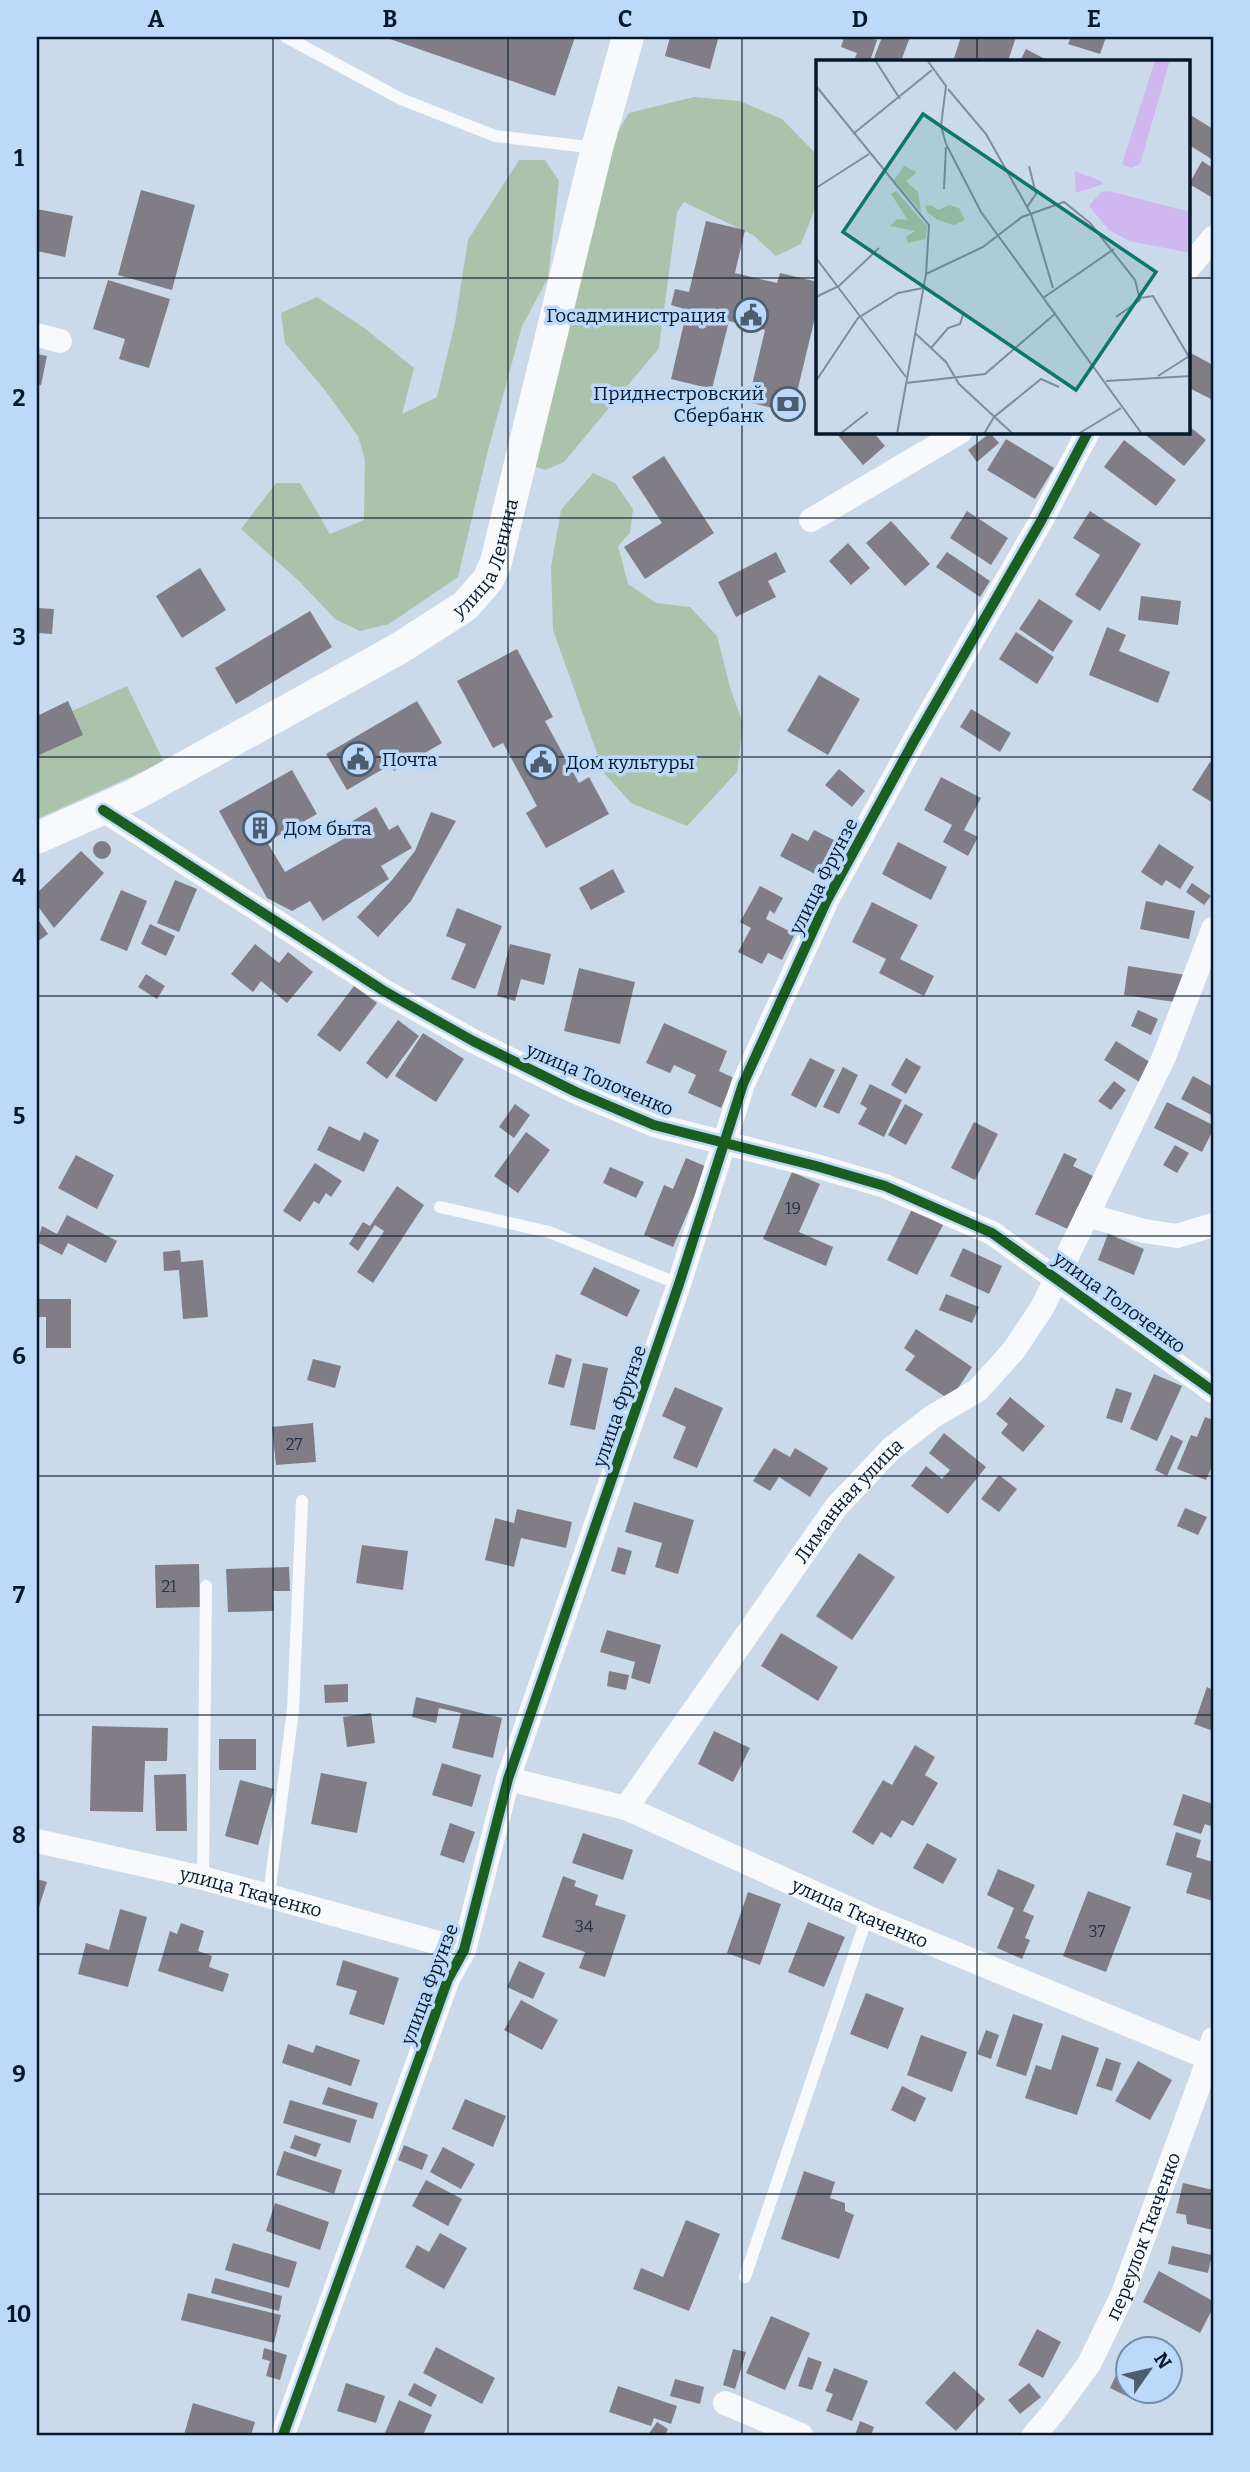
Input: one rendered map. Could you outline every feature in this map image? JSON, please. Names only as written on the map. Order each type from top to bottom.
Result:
[{"type":"street","name":"улица Ленина","points":[[37,838],[136,794],[398,649],[465,606],[479,593],[496,562],[597,148],[628,37]]},
{"type":"street","points":[[1190,266],[1213,238]]},
{"type":"street","points":[[811,520],[957,434]]},
{"type":"street","name":"улица Фрунзе","points":[[283,2435],[448,1979],[464,1950],[508,1779],[679,1284],[743,1084],[827,900],[914,741],[1041,521],[1087,434]]},
{"type":"street","name":"улица Толоченко","points":[[103,810],[384,990],[473,1041],[576,1091],[654,1125],[885,1186],[992,1233],[1213,1391]]},
{"type":"street","name":"Лиманная улица","points":[[626,1808],[836,1507],[892,1447],[932,1417],[978,1390],[1014,1350],[1058,1279],[1164,1058],[1213,929]]},
{"type":"street","points":[[1087,1216],[1143,1231],[1177,1236],[1213,1225]]},
{"type":"street","name":"улица Ткаченко","points":[[508,1779],[626,1808],[867,1917],[1212,2054]]},
{"type":"street","name":"улица Ткаченко","points":[[37,1841],[203,1878],[464,1950]]},
{"type":"street","name":"переулок Ткаченко","points":[[1034,2435],[1088,2364],[1122,2296],[1212,2054]]},
{"type":"street","points":[[724,2403],[801,2435]]},
{"type":"lane","points":[[286,37],[401,99],[495,136],[597,148]]},
{"type":"lane","points":[[440,1207],[549,1232],[679,1284]]},
{"type":"lane","points":[[268,1895],[293,1710],[302,1502]]},
{"type":"lane","points":[[203,1878],[206,1586]]},
{"type":"lane","points":[[745,2277],[867,1917]]},
{"type":"green space","points":[[694,97],[740,101],[782,119],[815,153],[816,206],[801,244],[776,256],[753,235],[684,202],[677,212],[659,348],[564,462],[545,470],[530,465],[608,148],[629,113]]},
{"type":"green space","points":[[519,160],[545,160],[559,181],[548,278],[522,326],[487,454],[458,577],[389,624],[360,631],[335,619],[299,581],[241,529],[276,483],[300,483],[330,534],[364,520],[365,460],[358,436],[324,389],[285,343],[281,313],[317,297],[363,327],[414,368],[402,414],[437,397],[455,323],[468,240]]},
{"type":"green space","points":[[593,473],[615,483],[633,509],[630,533],[618,546],[628,584],[656,603],[690,607],[717,636],[743,724],[737,772],[687,826],[631,803],[604,773],[553,630],[551,567],[561,510]]},
{"type":"green space","points":[[127,686],[164,762],[37,819],[37,727]]},
{"type":"building","points":[[384,37],[575,37],[555,96]]},
{"type":"building","points":[[670,37],[718,39],[710,69],[665,56]]},
{"type":"building","points":[[844,37],[869,37],[877,40],[870,60],[855,58],[857,53],[841,47]]},
{"type":"building","points":[[882,37],[910,37],[901,60],[873,60]]},
{"type":"building","points":[[961,37],[1016,37],[1008,60],[954,58]]},
{"type":"building","points":[[1071,37],[1106,37],[1100,54],[1068,44]]},
{"type":"building","points":[[1026,49],[1048,60],[1020,60]]},
{"type":"building","points":[[1190,115],[1213,129],[1213,160],[1190,146]]},
{"type":"building","points":[[1202,161],[1213,168],[1213,198],[1190,185]]},
{"type":"building","points":[[141,190],[195,205],[172,290],[118,275]]},
{"type":"building","points":[[37,209],[73,216],[65,257],[37,251]]},
{"type":"building","name":"Госадминистрация","points":[[706,221],[745,230],[735,273],[777,283],[780,273],[816,282],[816,313],[792,413],[748,402],[765,330],[729,321],[712,389],[671,379],[687,310],[671,305],[675,289],[689,292]]},
{"type":"building","points":[[108,280],[170,299],[149,368],[119,359],[125,339],[93,329]]},
{"type":"building","points":[[1190,353],[1213,365],[1213,400],[1190,388]]},
{"type":"building","points":[[37,354],[47,356],[41,385],[37,384]]},
{"type":"building","points":[[1190,427],[1206,440],[1184,466],[1144,434],[1190,434]]},
{"type":"building","points":[[837,434],[875,434],[885,446],[863,465]]},
{"type":"building","points":[[989,434],[999,443],[977,462],[968,450]]},
{"type":"building","points":[[1006,439],[1054,468],[1035,499],[987,470]]},
{"type":"building","points":[[1124,440],[1176,480],[1156,506],[1104,467]]},
{"type":"building","points":[[664,456],[714,533],[645,579],[624,547],[662,523],[632,477]]},
{"type":"building","points":[[967,511],[1008,538],[991,565],[950,538]]},
{"type":"building","points":[[1090,511],[1141,544],[1100,611],[1075,595],[1100,555],[1073,538]]},
{"type":"building","points":[[891,521],[930,564],[905,586],[866,543]]},
{"type":"building","points":[[848,543],[870,568],[851,585],[829,561]]},
{"type":"building","points":[[776,552],[786,572],[768,581],[776,597],[736,617],[718,582]]},
{"type":"building","points":[[947,552],[990,581],[980,597],[936,567]]},
{"type":"building","points":[[200,568],[226,610],[182,638],[156,596]]},
{"type":"building","points":[[1141,596],[1181,601],[1178,625],[1138,620]]},
{"type":"building","points":[[1039,599],[1073,621],[1053,652],[1019,629]]},
{"type":"building","points":[[37,608],[54,609],[52,634],[37,633]]},
{"type":"building","points":[[310,611],[332,647],[236,704],[215,668]]},
{"type":"building","points":[[1107,627],[1126,635],[1119,651],[1170,672],[1158,703],[1089,675]]},
{"type":"building","points":[[1016,632],[1054,657],[1037,684],[999,659]]},
{"type":"building","name":"Дом культуры","points":[[517,649],[553,717],[545,721],[579,783],[589,777],[609,814],[546,848],[526,813],[537,806],[503,743],[493,748],[457,681]]},
{"type":"building","points":[[819,675],[860,699],[828,755],[787,731]]},
{"type":"building","points":[[68,701],[83,735],[37,756],[37,716]]},
{"type":"building","points":[[417,701],[442,743],[394,771],[390,765],[347,790],[326,754]]},
{"type":"building","points":[[971,709],[1011,733],[1000,752],[960,727]]},
{"type":"building","points":[[1210,762],[1213,765],[1213,803],[1192,790]]},
{"type":"building","points":[[839,769],[865,791],[852,807],[825,785]]},
{"type":"building","points":[[292,770],[317,814],[267,842],[285,872],[345,838],[339,829],[376,807],[389,830],[398,825],[412,848],[381,866],[389,879],[323,921],[310,901],[292,911],[267,898],[219,811]]},
{"type":"building","points":[[941,777],[981,798],[964,830],[978,837],[968,856],[943,842],[952,825],[924,810]]},
{"type":"building","points":[[431,812],[456,821],[411,901],[378,937],[357,917],[415,851]]},
{"type":"building","points":[[814,830],[836,841],[819,876],[780,856],[792,833],[808,841]]},
{"type":"building","points":[[102,841],[108,844],[111,850],[108,856],[102,859],[96,856],[93,850],[96,844]]},
{"type":"building","points":[[898,842],[947,867],[931,900],[882,874]]},
{"type":"building","points":[[1159,844],[1194,867],[1180,889],[1166,880],[1162,886],[1141,872]]},
{"type":"building","points":[[81,851],[104,873],[54,928],[37,905],[37,893]]},
{"type":"building","points":[[613,869],[625,892],[591,910],[579,888]]},
{"type":"building","points":[[175,880],[197,889],[179,932],[157,923]]},
{"type":"building","points":[[1192,883],[1211,896],[1204,905],[1186,892]]},
{"type":"building","points":[[760,886],[783,898],[774,914],[770,910],[766,919],[795,934],[782,960],[768,953],[762,964],[738,952],[751,928],[740,922]]},
{"type":"building","points":[[121,890],[147,901],[127,951],[100,940]]},
{"type":"building","points":[[1146,901],[1195,911],[1189,939],[1140,929]]},
{"type":"building","points":[[872,902],[918,925],[900,959],[934,976],[924,996],[879,973],[886,959],[852,942]]},
{"type":"building","points":[[457,908],[502,926],[475,989],[451,979],[466,944],[446,936]]},
{"type":"building","points":[[37,918],[48,934],[37,942]]},
{"type":"building","points":[[150,924],[175,936],[166,956],[141,944]]},
{"type":"building","points":[[255,944],[279,963],[288,952],[313,972],[287,1003],[261,981],[253,992],[231,974]]},
{"type":"building","points":[[510,944],[551,954],[544,985],[521,979],[515,1001],[497,996]]},
{"type":"building","points":[[1128,966],[1186,975],[1182,1003],[1124,995]]},
{"type":"building","points":[[579,968],[635,982],[620,1044],[564,1031]]},
{"type":"building","points":[[146,974],[165,986],[157,999],[138,987]]},
{"type":"building","points":[[354,986],[377,1003],[340,1052],[317,1035]]},
{"type":"building","points":[[1138,1010],[1158,1019],[1151,1035],[1131,1026]]},
{"type":"building","points":[[398,1020],[419,1036],[387,1079],[366,1063]]},
{"type":"building","points":[[664,1023],[727,1051],[719,1071],[734,1078],[721,1108],[688,1093],[696,1075],[674,1065],[670,1073],[646,1063]]},
{"type":"building","points":[[423,1033],[464,1059],[436,1102],[395,1076]]},
{"type":"building","points":[[1116,1041],[1153,1064],[1141,1083],[1104,1060]]},
{"type":"building","points":[[810,1058],[835,1070],[816,1108],[791,1095]]},
{"type":"building","points":[[906,1058],[921,1067],[906,1094],[891,1085]]},
{"type":"building","points":[[843,1067],[858,1075],[839,1114],[823,1107]]},
{"type":"building","points":[[1193,1076],[1213,1087],[1213,1116],[1181,1099]]},
{"type":"building","points":[[1114,1081],[1126,1090],[1111,1110],[1098,1101]]},
{"type":"building","points":[[870,1084],[902,1100],[884,1137],[858,1124],[867,1108],[860,1104]]},
{"type":"building","points":[[1167,1102],[1213,1125],[1202,1152],[1154,1128]]},
{"type":"building","points":[[515,1104],[530,1115],[514,1138],[499,1127]]},
{"type":"building","points":[[905,1104],[923,1114],[906,1145],[888,1135]]},
{"type":"building","points":[[974,1122],[998,1134],[975,1180],[951,1168]]},
{"type":"building","points":[[329,1126],[360,1141],[364,1132],[379,1140],[364,1172],[317,1150]]},
{"type":"building","points":[[526,1132],[550,1150],[518,1193],[494,1176]]},
{"type":"building","points":[[1175,1145],[1189,1153],[1177,1173],[1163,1165]]},
{"type":"building","points":[[1064,1153],[1077,1159],[1073,1166],[1095,1177],[1070,1230],[1035,1214]]},
{"type":"building","points":[[76,1155],[114,1175],[97,1209],[58,1188]]},
{"type":"building","points":[[686,1158],[707,1167],[673,1247],[644,1235],[664,1185],[673,1189]]},
{"type":"building","points":[[315,1163],[342,1181],[331,1197],[326,1193],[319,1204],[314,1201],[300,1222],[283,1211]]},
{"type":"building","points":[[610,1167],[644,1182],[636,1198],[603,1183]]},
{"type":"building","points":[[792,1172],[820,1184],[799,1232],[833,1247],[826,1266],[763,1239]]},
{"type":"building","points":[[397,1186],[424,1205],[373,1283],[357,1272],[384,1231],[375,1225],[358,1251],[349,1244],[363,1222],[370,1226]]},
{"type":"building","points":[[912,1209],[943,1225],[917,1275],[887,1260]]},
{"type":"building","points":[[67,1215],[117,1241],[106,1263],[68,1243],[62,1255],[37,1242],[42,1226],[57,1234]]},
{"type":"building","points":[[1108,1234],[1144,1249],[1134,1275],[1098,1260]]},
{"type":"building","points":[[963,1248],[1002,1266],[989,1294],[950,1276]]},
{"type":"building","points":[[180,1250],[181,1262],[203,1260],[208,1317],[183,1319],[179,1270],[164,1271],[163,1252]]},
{"type":"building","points":[[594,1267],[640,1290],[627,1317],[580,1294]]},
{"type":"building","points":[[946,1294],[979,1307],[972,1323],[939,1310]]},
{"type":"building","points":[[37,1299],[71,1299],[71,1348],[46,1348],[46,1317],[37,1317]]},
{"type":"building","points":[[916,1329],[972,1367],[950,1400],[905,1370],[915,1356],[904,1348]]},
{"type":"building","points":[[556,1354],[572,1359],[564,1388],[548,1384]]},
{"type":"building","points":[[313,1359],[341,1366],[335,1388],[307,1380]]},
{"type":"building","points":[[583,1363],[608,1368],[595,1430],[570,1425]]},
{"type":"building","points":[[1154,1374],[1182,1386],[1157,1441],[1130,1429]]},
{"type":"building","points":[[675,1387],[723,1408],[697,1468],[673,1458],[686,1427],[662,1416]]},
{"type":"building","points":[[1116,1388],[1132,1393],[1122,1423],[1106,1418]]},
{"type":"building","points":[[1010,1397],[1045,1426],[1023,1452],[1001,1433],[1008,1424],[996,1414]]},
{"type":"building","points":[[1205,1417],[1213,1420],[1213,1464],[1206,1480],[1177,1469],[1191,1435],[1197,1437]]},
{"type":"building","points":[[313,1423],[316,1462],[276,1465],[272,1427]]},
{"type":"building","points":[[944,1433],[986,1467],[948,1514],[911,1486],[926,1466],[942,1479],[950,1470],[929,1453]]},
{"type":"building","points":[[1171,1435],[1183,1441],[1167,1476],[1155,1470]]},
{"type":"building","points":[[774,1448],[790,1457],[795,1448],[828,1468],[810,1497],[779,1477],[770,1491],[753,1481]]},
{"type":"building","points":[[999,1475],[1017,1489],[999,1512],[981,1499]]},
{"type":"building","points":[[634,1502],[694,1520],[678,1574],[655,1567],[662,1543],[625,1532]]},
{"type":"building","points":[[1185,1508],[1207,1517],[1198,1535],[1177,1526]]},
{"type":"building","points":[[517,1509],[572,1522],[566,1548],[521,1538],[514,1567],[485,1560],[495,1518],[514,1523]]},
{"type":"building","points":[[362,1545],[408,1551],[403,1590],[356,1583]]},
{"type":"building","points":[[618,1547],[632,1551],[625,1575],[611,1571]]},
{"type":"building","points":[[859,1553],[895,1577],[852,1640],[816,1616]]},
{"type":"building","points":[[199,1564],[200,1607],[156,1608],[155,1565]]},
{"type":"building","points":[[289,1567],[290,1591],[273,1591],[274,1611],[228,1612],[226,1569]]},
{"type":"building","points":[[607,1630],[661,1645],[650,1684],[631,1678],[635,1662],[600,1652]]},
{"type":"building","points":[[781,1633],[838,1667],[818,1701],[761,1666]]},
{"type":"building","points":[[609,1671],[629,1675],[626,1690],[607,1686]]},
{"type":"building","points":[[348,1684],[348,1702],[325,1703],[324,1685]]},
{"type":"building","points":[[1207,1687],[1213,1690],[1213,1731],[1194,1724]]},
{"type":"building","points":[[416,1697],[502,1718],[493,1758],[452,1748],[461,1713],[439,1708],[436,1723],[412,1717]]},
{"type":"building","points":[[371,1713],[375,1743],[347,1747],[343,1717]]},
{"type":"building","points":[[92,1726],[168,1728],[167,1761],[145,1761],[143,1812],[90,1811]]},
{"type":"building","points":[[714,1731],[750,1748],[733,1782],[698,1764]]},
{"type":"building","points":[[219,1739],[256,1739],[256,1770],[219,1770]]},
{"type":"building","points":[[915,1745],[935,1757],[925,1775],[938,1783],[913,1826],[902,1820],[891,1838],[881,1832],[873,1845],[852,1832],[883,1780],[892,1785]]},
{"type":"building","points":[[442,1763],[481,1775],[472,1807],[432,1795]]},
{"type":"building","points":[[321,1773],[367,1782],[357,1833],[311,1824]]},
{"type":"building","points":[[186,1774],[187,1831],[156,1831],[154,1775]]},
{"type":"building","points":[[240,1780],[274,1789],[258,1845],[225,1836]]},
{"type":"building","points":[[1183,1794],[1213,1804],[1213,1827],[1205,1824],[1201,1834],[1173,1825]]},
{"type":"building","points":[[450,1823],[475,1832],[464,1863],[440,1855]]},
{"type":"building","points":[[1176,1832],[1201,1840],[1196,1857],[1213,1862],[1213,1901],[1186,1893],[1192,1873],[1166,1865]]},
{"type":"building","points":[[583,1833],[633,1850],[623,1880],[572,1863]]},
{"type":"building","points":[[927,1843],[957,1859],[943,1884],[913,1868]]},
{"type":"building","points":[[998,1869],[1035,1885],[1023,1911],[1034,1916],[1025,1938],[1030,1940],[1022,1959],[997,1948],[1014,1908],[987,1895]]},
{"type":"building","points":[[563,1876],[576,1881],[574,1886],[598,1895],[595,1905],[626,1915],[605,1977],[579,1968],[585,1952],[542,1937]]},
{"type":"building","points":[[37,1879],[47,1882],[37,1913]]},
{"type":"building","points":[[1088,1891],[1131,1907],[1106,1972],[1063,1956]]},
{"type":"building","points":[[748,1892],[781,1904],[760,1965],[727,1953]]},
{"type":"building","points":[[120,1909],[147,1917],[128,1987],[78,1974],[86,1943],[109,1950]]},
{"type":"building","points":[[808,1922],[845,1937],[824,1987],[788,1972]]},
{"type":"building","points":[[181,1923],[204,1931],[198,1951],[212,1956],[209,1967],[229,1974],[223,1992],[158,1971],[170,1931],[177,1934]]},
{"type":"building","points":[[343,1960],[399,1978],[384,2025],[349,2014],[357,1991],[336,1985]]},
{"type":"building","points":[[519,1961],[545,1973],[533,1999],[507,1987]]},
{"type":"building","points":[[866,1993],[904,2008],[888,2049],[850,2034]]},
{"type":"building","points":[[521,2000],[558,2020],[542,2050],[504,2030]]},
{"type":"building","points":[[1013,2014],[1043,2024],[1026,2076],[996,2066]]},
{"type":"building","points":[[986,2030],[999,2035],[991,2059],[977,2054]]},
{"type":"building","points":[[921,2035],[967,2052],[952,2092],[907,2075]]},
{"type":"building","points":[[1062,2035],[1099,2048],[1077,2115],[1025,2098],[1036,2065],[1051,2070]]},
{"type":"building","points":[[288,2044],[313,2053],[316,2045],[360,2060],[351,2086],[282,2063]]},
{"type":"building","points":[[1106,2058],[1121,2063],[1112,2091],[1096,2086]]},
{"type":"building","points":[[1138,2061],[1172,2080],[1150,2120],[1115,2101]]},
{"type":"building","points":[[902,2086],[926,2098],[915,2122],[891,2110]]},
{"type":"building","points":[[328,2087],[378,2103],[373,2119],[322,2104]]},
{"type":"building","points":[[465,2099],[506,2116],[493,2147],[452,2129]]},
{"type":"building","points":[[290,2100],[357,2120],[350,2143],[283,2123]]},
{"type":"building","points":[[295,2135],[321,2144],[316,2157],[290,2148]]},
{"type":"building","points":[[404,2145],[428,2155],[422,2170],[398,2160]]},
{"type":"building","points":[[443,2147],[475,2164],[461,2189],[430,2172]]},
{"type":"building","points":[[284,2151],[342,2170],[334,2194],[276,2175]]},
{"type":"building","points":[[804,2171],[835,2182],[830,2198],[845,2203],[845,2211],[854,2215],[839,2259],[781,2239]]},
{"type":"building","points":[[426,2180],[462,2199],[448,2226],[412,2206]]},
{"type":"building","points":[[1183,2183],[1213,2190],[1213,2230],[1187,2224],[1186,2215],[1176,2213]]},
{"type":"building","points":[[275,2203],[329,2222],[320,2250],[266,2231]]},
{"type":"building","points":[[686,2220],[720,2234],[689,2311],[633,2289],[641,2268],[663,2277]]},
{"type":"building","points":[[440,2233],[467,2248],[444,2289],[405,2267],[417,2245],[429,2252]]},
{"type":"building","points":[[233,2243],[297,2262],[289,2288],[225,2270]]},
{"type":"building","points":[[1172,2246],[1212,2255],[1208,2273],[1168,2264]]},
{"type":"building","points":[[1159,2271],[1213,2301],[1213,2308],[1200,2333],[1143,2302]]},
{"type":"building","points":[[215,2278],[282,2296],[279,2311],[211,2293]]},
{"type":"building","points":[[188,2293],[281,2315],[274,2343],[181,2320]]},
{"type":"building","points":[[771,2316],[810,2333],[785,2390],[746,2373]]},
{"type":"building","points":[[1037,2329],[1061,2342],[1043,2378],[1018,2365]]},
{"type":"building","points":[[436,2347],[495,2378],[482,2404],[423,2373]]},
{"type":"building","points":[[264,2348],[287,2355],[280,2380],[266,2376],[270,2361],[262,2359]]},
{"type":"building","points":[[733,2349],[746,2352],[735,2389],[723,2385]]},
{"type":"building","points":[[808,2357],[822,2362],[812,2390],[798,2386]]},
{"type":"building","points":[[834,2368],[868,2381],[852,2421],[826,2411],[833,2394],[825,2391]]},
{"type":"building","points":[[954,2371],[985,2399],[956,2431],[925,2403]]},
{"type":"building","points":[[675,2379],[704,2387],[700,2404],[670,2396]]},
{"type":"building","points":[[346,2383],[385,2396],[376,2423],[337,2411]]},
{"type":"building","points":[[414,2383],[437,2395],[431,2407],[408,2395]]},
{"type":"building","points":[[1029,2383],[1041,2397],[1020,2414],[1008,2400]]},
{"type":"building","points":[[618,2386],[677,2406],[671,2424],[654,2418],[651,2426],[609,2412]]},
{"type":"building","points":[[399,2400],[432,2415],[423,2435],[384,2435]]},
{"type":"building","points":[[193,2403],[255,2422],[251,2435],[184,2435]]},
{"type":"building","points":[[860,2421],[874,2427],[871,2435],[855,2435]]},
{"type":"building","points":[[657,2422],[668,2429],[665,2435],[648,2435]]},
{"type":"cycle path","points":[[283,2435],[448,1979],[464,1950],[508,1779],[679,1284],[743,1084],[827,900],[914,741],[1041,521],[1087,434]]},
{"type":"cycle path","points":[[103,810],[384,991],[473,1041],[576,1092],[654,1125],[885,1186],[992,1233],[1213,1391]]},
{"type":"place","name":"Госадминистрация","points":[[751,315]]},
{"type":"place","name":"Приднестровский Сбербанк","points":[[788,404]]},
{"type":"place","name":"Почта","points":[[358,759]]},
{"type":"place","name":"Дом культуры","points":[[541,762]]},
{"type":"place","name":"Дом быта","points":[[260,828]]}]
